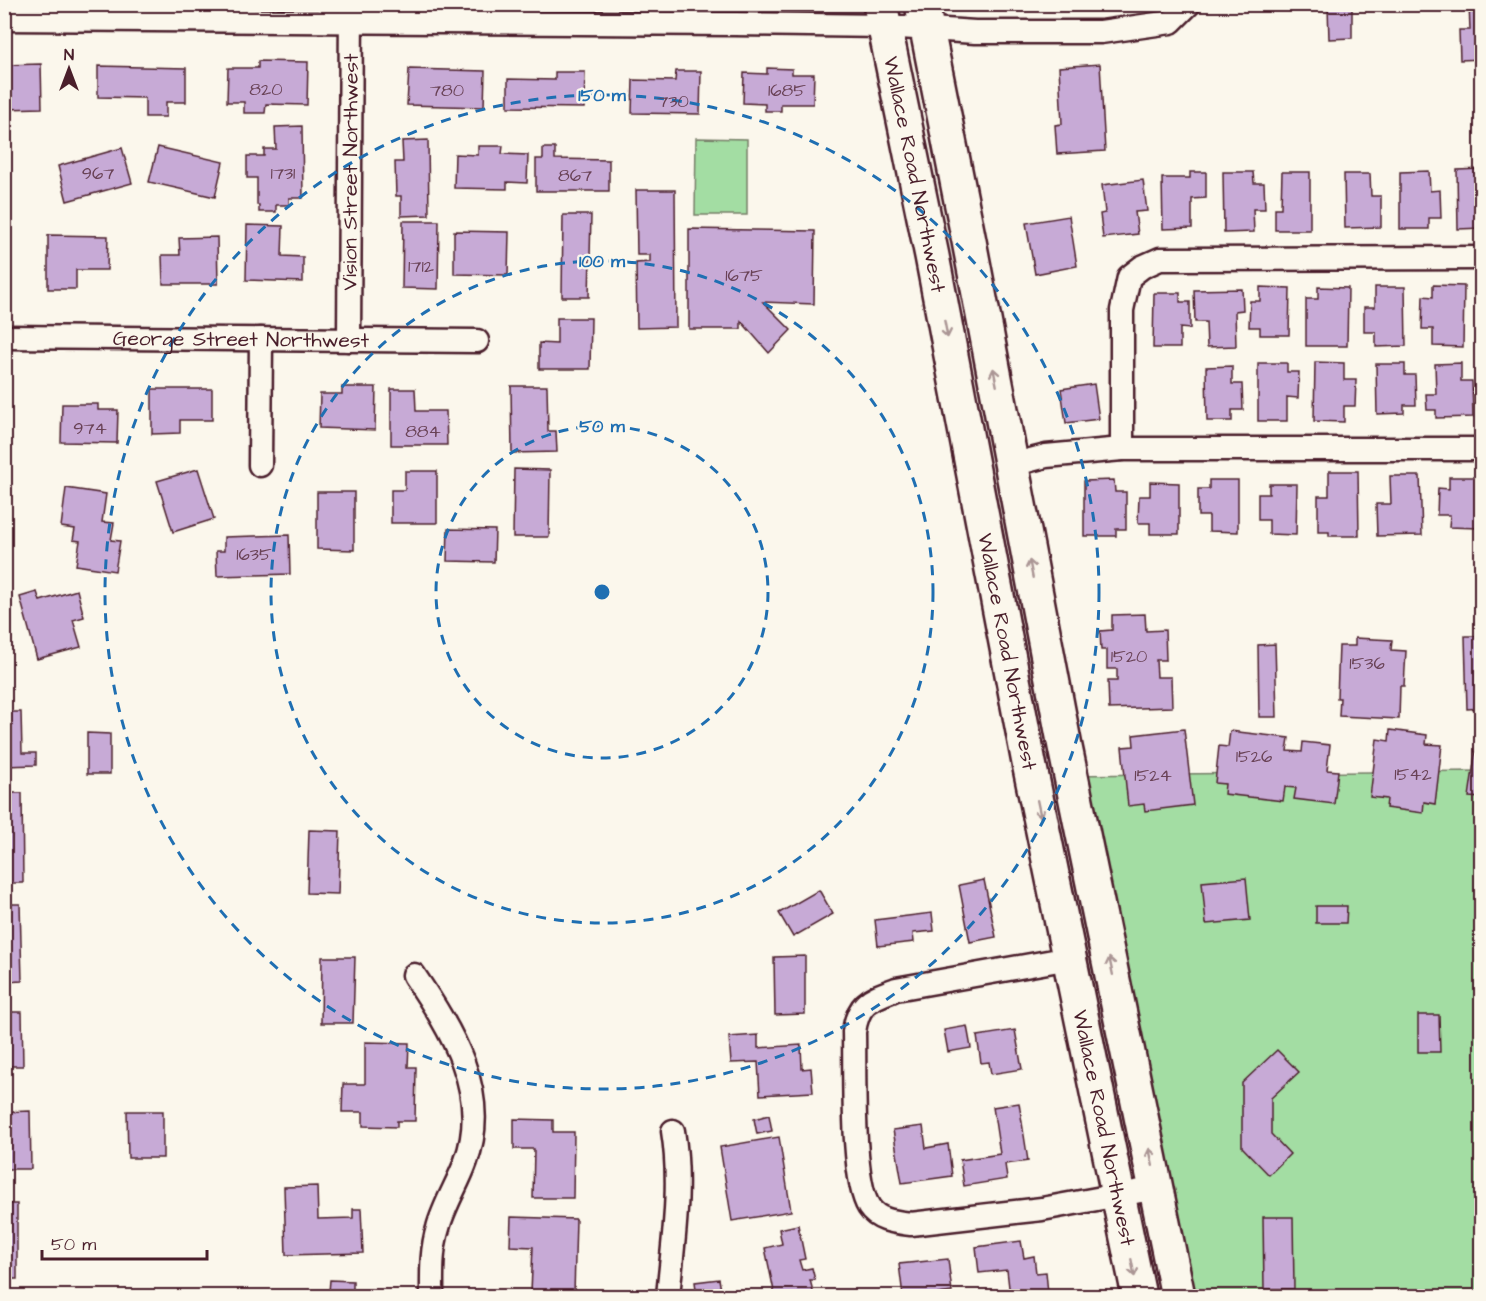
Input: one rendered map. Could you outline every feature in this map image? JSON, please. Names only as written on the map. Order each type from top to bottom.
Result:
[{"type":"main road","name":"Wallace Road Northwest","points":[[882,15],[1139,1296]]},
{"type":"main road","name":"Wallace Road Northwest","points":[[925,17],[1075,790],[1158,1188],[1178,1296]]},
{"type":"main road","points":[[997,596],[1009,597],[1017,604],[1042,723],[1051,750],[1075,790]]},
{"type":"street","points":[[4,19],[351,12],[882,15],[925,17],[975,32],[1101,32],[1171,22],[1189,4]]},
{"type":"street","name":"Vision Street Northwest","points":[[349,340],[351,12]]},
{"type":"street","points":[[1122,449],[1122,310],[1129,277],[1142,267],[1160,260],[1482,258]]},
{"type":"street","name":"George Street Northwest","points":[[4,337],[477,341]]},
{"type":"street","points":[[260,465],[261,339]]},
{"type":"street","points":[[1011,465],[1046,456],[1122,449],[1482,448]]},
{"type":"street","points":[[1070,958],[896,989],[862,1006],[856,1018],[854,1032],[857,1137],[863,1191],[869,1207],[880,1217],[893,1222],[911,1224],[1042,1209],[1158,1188]]},
{"type":"street","points":[[414,975],[439,1012],[457,1047],[468,1076],[474,1103],[473,1131],[467,1159],[437,1229],[432,1265],[432,1296]]},
{"type":"street","points":[[668,1296],[675,1204],[676,1160],[673,1131]]},
{"type":"green space","points":[[696,138],[747,139],[747,215],[695,215]]},
{"type":"green space","points":[[1481,771],[1481,1296],[1181,1296],[1064,775]]},
{"type":"building","points":[[1469,4],[1482,4],[1482,59],[1460,60],[1459,30],[1470,30]]},
{"type":"building","points":[[1352,6],[1352,38],[1329,39],[1328,7]]},
{"type":"building","points":[[258,61],[308,62],[307,105],[266,104],[265,113],[244,113],[244,102],[227,102],[228,68],[258,68]]},
{"type":"building","points":[[41,64],[42,108],[4,109],[4,65]]},
{"type":"building","points":[[1100,64],[1105,151],[1057,154],[1055,125],[1062,124],[1059,67]]},
{"type":"building","points":[[98,66],[186,68],[186,102],[166,102],[166,117],[145,117],[145,98],[98,97]]},
{"type":"building","points":[[767,68],[792,69],[792,74],[814,74],[813,104],[781,104],[781,111],[765,111],[765,104],[743,103],[744,73],[767,74]]},
{"type":"building","points":[[409,69],[485,71],[484,107],[407,105]]},
{"type":"building","points":[[676,71],[701,71],[700,114],[632,113],[633,80],[675,81]]},
{"type":"building","points":[[555,72],[585,72],[584,108],[508,107],[508,79],[555,80]]},
{"type":"building","points":[[302,126],[303,198],[289,198],[289,205],[276,205],[276,212],[259,212],[257,178],[247,178],[247,156],[264,156],[264,149],[276,149],[275,127]]},
{"type":"building","points":[[428,140],[429,215],[401,216],[401,196],[396,196],[395,162],[403,162],[402,141]]},
{"type":"building","points":[[478,146],[503,146],[502,154],[528,155],[527,183],[507,182],[507,189],[454,188],[455,154],[478,155]]},
{"type":"building","points":[[158,147],[223,162],[215,197],[149,182]]},
{"type":"building","points":[[122,148],[132,183],[67,201],[58,166]]},
{"type":"building","points":[[543,148],[555,148],[555,159],[609,160],[609,191],[536,191],[536,159],[543,159]]},
{"type":"building","points":[[1482,169],[1482,228],[1458,229],[1457,170]]},
{"type":"building","points":[[1429,171],[1430,191],[1440,190],[1441,218],[1429,218],[1429,229],[1400,229],[1400,172]]},
{"type":"building","points":[[1190,172],[1206,172],[1206,198],[1192,199],[1192,228],[1163,229],[1162,178],[1190,178]]},
{"type":"building","points":[[1223,172],[1253,172],[1254,183],[1264,183],[1265,209],[1253,209],[1254,232],[1224,233]]},
{"type":"building","points":[[1282,172],[1310,172],[1310,230],[1275,230],[1275,208],[1281,208]]},
{"type":"building","points":[[1344,174],[1370,174],[1371,196],[1381,196],[1381,227],[1345,228]]},
{"type":"building","points":[[1143,180],[1147,211],[1135,212],[1138,234],[1103,238],[1100,214],[1105,213],[1102,185]]},
{"type":"building","points":[[636,190],[675,190],[676,327],[637,328],[636,263],[650,262],[650,255],[637,255]]},
{"type":"building","points":[[563,215],[591,215],[589,297],[562,297]]},
{"type":"building","points":[[1069,216],[1077,266],[1035,274],[1026,223]]},
{"type":"building","points":[[403,221],[439,221],[438,289],[402,288]]},
{"type":"building","points":[[247,225],[283,226],[282,256],[303,257],[303,282],[246,280]]},
{"type":"building","points":[[689,229],[815,231],[814,304],[763,302],[791,330],[769,353],[741,321],[741,329],[689,329]]},
{"type":"building","points":[[454,231],[509,232],[508,275],[454,274]]},
{"type":"building","points":[[48,235],[108,236],[107,270],[76,270],[76,289],[48,289]]},
{"type":"building","points":[[217,237],[218,284],[163,284],[162,255],[180,255],[179,238]]},
{"type":"building","points":[[1433,285],[1464,286],[1463,347],[1433,346],[1433,329],[1422,329],[1423,296],[1433,297]]},
{"type":"building","points":[[1260,287],[1290,288],[1289,335],[1260,335],[1260,327],[1249,327],[1250,301],[1260,301]]},
{"type":"building","points":[[1318,287],[1348,288],[1347,346],[1306,346],[1306,299],[1318,299]]},
{"type":"building","points":[[1375,287],[1405,287],[1406,346],[1376,347],[1376,332],[1364,332],[1364,307],[1375,307]]},
{"type":"building","points":[[1242,289],[1243,310],[1235,311],[1236,346],[1207,347],[1206,322],[1195,322],[1194,290]]},
{"type":"building","points":[[1154,293],[1180,293],[1180,302],[1190,302],[1190,329],[1180,328],[1180,348],[1153,348]]},
{"type":"building","points":[[1479,303],[1482,303],[1482,346],[1480,346]]},
{"type":"building","points":[[557,318],[591,318],[590,369],[539,369],[539,343],[557,344]]},
{"type":"building","points":[[1315,362],[1344,363],[1344,380],[1356,380],[1355,406],[1344,406],[1344,422],[1314,421]]},
{"type":"building","points":[[1258,363],[1287,363],[1287,372],[1299,372],[1298,398],[1287,397],[1287,421],[1258,421]]},
{"type":"building","points":[[1461,363],[1461,381],[1472,381],[1473,417],[1436,418],[1436,410],[1427,410],[1426,394],[1436,394],[1435,364]]},
{"type":"building","points":[[1376,364],[1405,364],[1405,375],[1415,375],[1416,405],[1404,405],[1404,413],[1377,414]]},
{"type":"building","points":[[1232,366],[1232,384],[1242,384],[1243,410],[1232,410],[1232,421],[1207,421],[1206,367]]},
{"type":"building","points":[[1094,384],[1099,419],[1066,423],[1061,389]]},
{"type":"building","points":[[511,386],[547,386],[548,431],[556,431],[557,452],[512,453]]},
{"type":"building","points":[[342,387],[376,387],[375,430],[319,428],[320,394],[342,394]]},
{"type":"building","points":[[152,389],[212,389],[212,420],[180,420],[180,433],[152,434]]},
{"type":"building","points":[[391,389],[415,389],[416,411],[446,411],[447,445],[391,445]]},
{"type":"building","points":[[62,404],[98,404],[98,410],[118,410],[117,443],[61,442]]},
{"type":"building","points":[[198,469],[214,519],[173,532],[157,481]]},
{"type":"building","points":[[514,469],[550,470],[549,537],[513,537]]},
{"type":"building","points":[[405,471],[437,471],[437,523],[391,523],[391,490],[405,490]]},
{"type":"building","points":[[1329,471],[1358,471],[1359,536],[1329,536],[1329,532],[1318,532],[1318,496],[1329,496]]},
{"type":"building","points":[[1390,476],[1420,476],[1422,535],[1377,536],[1376,504],[1391,504]]},
{"type":"building","points":[[1449,477],[1479,477],[1478,528],[1449,527],[1450,515],[1437,515],[1438,488],[1449,489]]},
{"type":"building","points":[[1114,480],[1115,492],[1126,492],[1126,529],[1116,529],[1116,536],[1084,536],[1084,481]]},
{"type":"building","points":[[1209,480],[1238,480],[1238,532],[1209,531],[1209,516],[1198,516],[1198,489],[1209,489]]},
{"type":"building","points":[[1150,482],[1179,483],[1179,534],[1150,534],[1150,523],[1138,523],[1139,496],[1150,496]]},
{"type":"building","points":[[1269,484],[1297,484],[1296,535],[1269,534],[1269,520],[1258,520],[1258,494],[1269,494]]},
{"type":"building","points":[[66,488],[106,494],[102,522],[114,523],[111,540],[120,541],[115,571],[76,565],[80,541],[73,540],[75,529],[61,527]]},
{"type":"building","points":[[317,492],[354,492],[354,550],[317,549]]},
{"type":"building","points":[[448,529],[495,530],[494,562],[447,561]]},
{"type":"building","points":[[289,535],[290,574],[217,576],[216,551],[224,551],[224,537]]},
{"type":"building","points":[[77,590],[84,617],[73,620],[81,647],[37,659],[20,597],[37,592],[40,601]]},
{"type":"building","points":[[1145,614],[1146,631],[1165,630],[1166,660],[1156,660],[1157,677],[1171,677],[1172,707],[1109,709],[1108,681],[1117,681],[1117,669],[1107,669],[1107,650],[1101,650],[1100,631],[1112,630],[1112,615]]},
{"type":"building","points":[[1465,636],[1482,636],[1482,708],[1467,709]]},
{"type":"building","points":[[1355,638],[1392,640],[1391,650],[1406,651],[1404,686],[1400,686],[1399,719],[1339,716],[1340,698],[1337,698],[1339,646],[1355,646]]},
{"type":"building","points":[[1275,644],[1277,717],[1259,717],[1258,645]]},
{"type":"building","points":[[4,712],[21,712],[22,753],[36,753],[36,765],[4,766]]},
{"type":"building","points":[[1479,727],[1482,728],[1482,798],[1469,797]]},
{"type":"building","points":[[1184,729],[1193,805],[1145,811],[1144,804],[1128,806],[1122,747],[1134,746],[1133,735]]},
{"type":"building","points":[[1390,730],[1427,735],[1426,744],[1442,745],[1435,804],[1424,802],[1423,813],[1386,808],[1387,799],[1370,797],[1377,739],[1389,741]]},
{"type":"building","points":[[1230,731],[1289,738],[1287,751],[1302,752],[1303,742],[1330,745],[1327,770],[1338,771],[1334,804],[1294,799],[1296,788],[1285,787],[1283,801],[1224,794],[1225,784],[1215,783],[1219,746],[1228,747]]},
{"type":"building","points":[[87,733],[110,734],[110,774],[87,774]]},
{"type":"building","points":[[4,793],[22,793],[23,883],[4,883]]},
{"type":"building","points":[[309,830],[340,831],[338,894],[307,893]]},
{"type":"building","points":[[1246,878],[1250,920],[1206,924],[1202,882]]},
{"type":"building","points":[[984,880],[996,937],[970,942],[959,885]]},
{"type":"building","points":[[819,890],[833,914],[793,937],[779,913]]},
{"type":"building","points":[[4,904],[20,904],[22,981],[4,982]]},
{"type":"building","points":[[1316,906],[1347,906],[1346,923],[1316,923]]},
{"type":"building","points":[[932,913],[934,931],[913,933],[914,942],[878,946],[875,920]]},
{"type":"building","points":[[805,956],[805,1014],[775,1015],[774,957]]},
{"type":"building","points":[[322,957],[355,957],[353,1023],[321,1023]]},
{"type":"building","points":[[4,1012],[22,1012],[23,1066],[4,1066]]},
{"type":"building","points":[[1418,1015],[1439,1015],[1440,1052],[1418,1052]]},
{"type":"building","points":[[967,1026],[971,1048],[948,1052],[944,1030]]},
{"type":"building","points":[[1015,1030],[1022,1069],[991,1074],[989,1062],[981,1063],[977,1036]]},
{"type":"building","points":[[758,1035],[758,1048],[801,1045],[802,1069],[811,1068],[813,1092],[760,1095],[758,1062],[731,1063],[729,1037]]},
{"type":"building","points":[[365,1042],[409,1043],[408,1067],[416,1067],[415,1121],[397,1121],[397,1127],[363,1126],[363,1112],[342,1112],[343,1084],[365,1084]]},
{"type":"building","points":[[1277,1050],[1299,1072],[1271,1098],[1271,1134],[1290,1154],[1269,1175],[1242,1147],[1242,1083]]},
{"type":"building","points":[[1019,1103],[1028,1161],[1005,1164],[1007,1179],[964,1186],[960,1160],[1000,1154],[993,1107]]},
{"type":"building","points":[[30,1111],[31,1169],[4,1169],[4,1112]]},
{"type":"building","points":[[127,1111],[163,1111],[163,1158],[128,1158]]},
{"type":"building","points":[[769,1115],[772,1131],[757,1134],[754,1119]]},
{"type":"building","points":[[514,1119],[553,1120],[553,1132],[574,1132],[573,1198],[533,1198],[534,1149],[514,1149]]},
{"type":"building","points":[[923,1126],[926,1148],[948,1144],[952,1176],[902,1183],[893,1130]]},
{"type":"building","points":[[779,1137],[791,1211],[732,1221],[720,1147]]},
{"type":"building","points":[[317,1186],[318,1219],[353,1218],[353,1209],[361,1209],[363,1253],[286,1255],[284,1187]]},
{"type":"building","points":[[4,1204],[17,1204],[17,1279],[4,1279]]},
{"type":"building","points":[[511,1217],[576,1219],[574,1294],[531,1292],[533,1247],[510,1246]]},
{"type":"building","points":[[1263,1217],[1293,1217],[1294,1289],[1264,1289]]},
{"type":"building","points":[[798,1225],[805,1259],[799,1260],[802,1270],[812,1268],[815,1280],[810,1280],[814,1295],[775,1296],[765,1248],[782,1244],[779,1229]]},
{"type":"building","points":[[1021,1241],[1024,1258],[1034,1256],[1036,1273],[1046,1272],[1048,1293],[1010,1296],[1007,1270],[979,1273],[976,1247]]},
{"type":"building","points":[[948,1259],[952,1292],[903,1296],[899,1264]]},
{"type":"building","points":[[719,1279],[722,1296],[697,1296],[695,1282]]},
{"type":"building","points":[[330,1280],[353,1281],[353,1296],[313,1296],[313,1291],[329,1292]]}]
